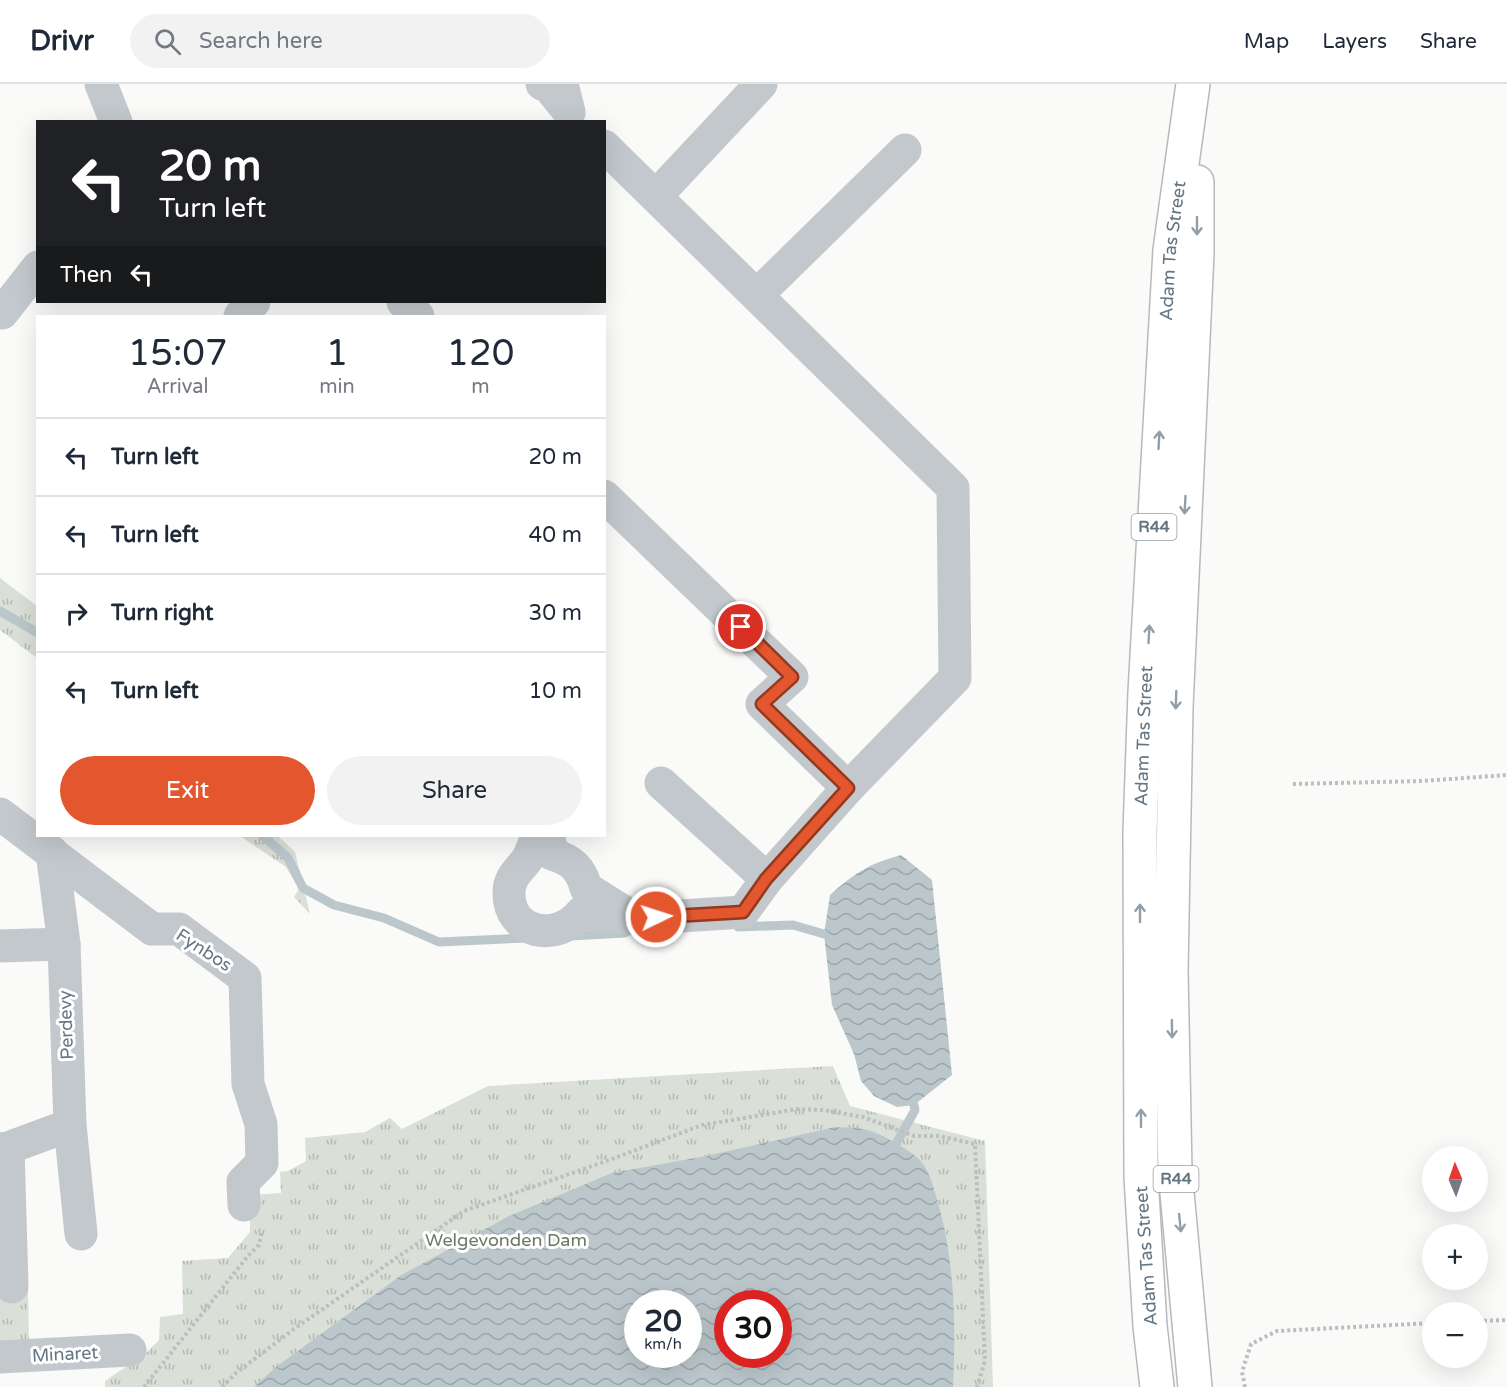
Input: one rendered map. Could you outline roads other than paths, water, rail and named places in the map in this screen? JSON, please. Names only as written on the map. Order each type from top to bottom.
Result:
[{"type":"main road","name":"Adam Tas Street","points":[[1157,1387],[1150,1326],[1141,1177],[1140,832],[1145,692],[1170,250],[1196,84]]},
{"type":"main road","name":"Adam Tas Street","points":[[1195,1387],[1175,1171],[1171,970],[1176,707],[1197,253],[1196,84]]},
{"type":"street","points":[[101,84],[115,120]]},
{"type":"street","points":[[542,84],[548,86],[568,110]]},
{"type":"street","points":[[656,196],[761,84]]},
{"type":"street","points":[[537,837],[526,860],[511,880],[509,892],[516,916],[526,925],[537,930],[550,932],[562,929],[573,923],[581,913],[634,919],[743,912],[766,879],[848,788],[955,678],[953,488],[606,148]]},
{"type":"street","points":[[757,295],[905,150]]},
{"type":"street","points":[[0,312],[2,313],[36,270]]},
{"type":"street","points":[[241,315],[253,303]]},
{"type":"street","points":[[404,303],[417,315]]},
{"type":"street","points":[[606,498],[792,677],[762,704],[848,788]]},
{"type":"street","points":[[661,783],[766,879]]},
{"type":"street","name":"Fynbos","points":[[0,814],[152,929],[178,929],[245,978],[248,1084],[261,1124],[262,1162],[243,1182],[244,1204]]},
{"type":"street","points":[[549,837],[552,854],[575,865],[583,875],[586,888],[634,919]]},
{"type":"street","name":"Perdevy","points":[[52,852],[64,944],[70,1125],[81,1234]]},
{"type":"street","points":[[0,945],[64,944]]},
{"type":"street","points":[[12,1287],[4,1148],[70,1125]]},
{"type":"street","name":"Minaret","points":[[0,1357],[130,1350]]},
{"type":"water","points":[[901,855],[932,880],[952,1075],[914,1105],[897,1107],[874,1096],[861,1081],[854,1054],[832,1005],[824,934],[830,895],[862,870]]},
{"type":"water","points":[[835,1127],[860,1128],[894,1142],[919,1159],[925,1168],[932,1181],[942,1219],[953,1291],[953,1387],[254,1387],[276,1367],[400,1276],[507,1217],[612,1173],[706,1156]]},
{"type":"waterway","points":[[0,611],[36,632]]},
{"type":"waterway","points":[[264,837],[288,858],[303,888],[334,905],[384,918],[439,942],[526,938]]},
{"type":"waterway","points":[[738,927],[793,925],[824,934]]},
{"type":"waterway","points":[[570,936],[625,933]]},
{"type":"waterway","points":[[896,1144],[915,1110],[914,1105]]},
{"type":"park label","name":"Welgevonden Dam","points":[[506,1240]]}]
